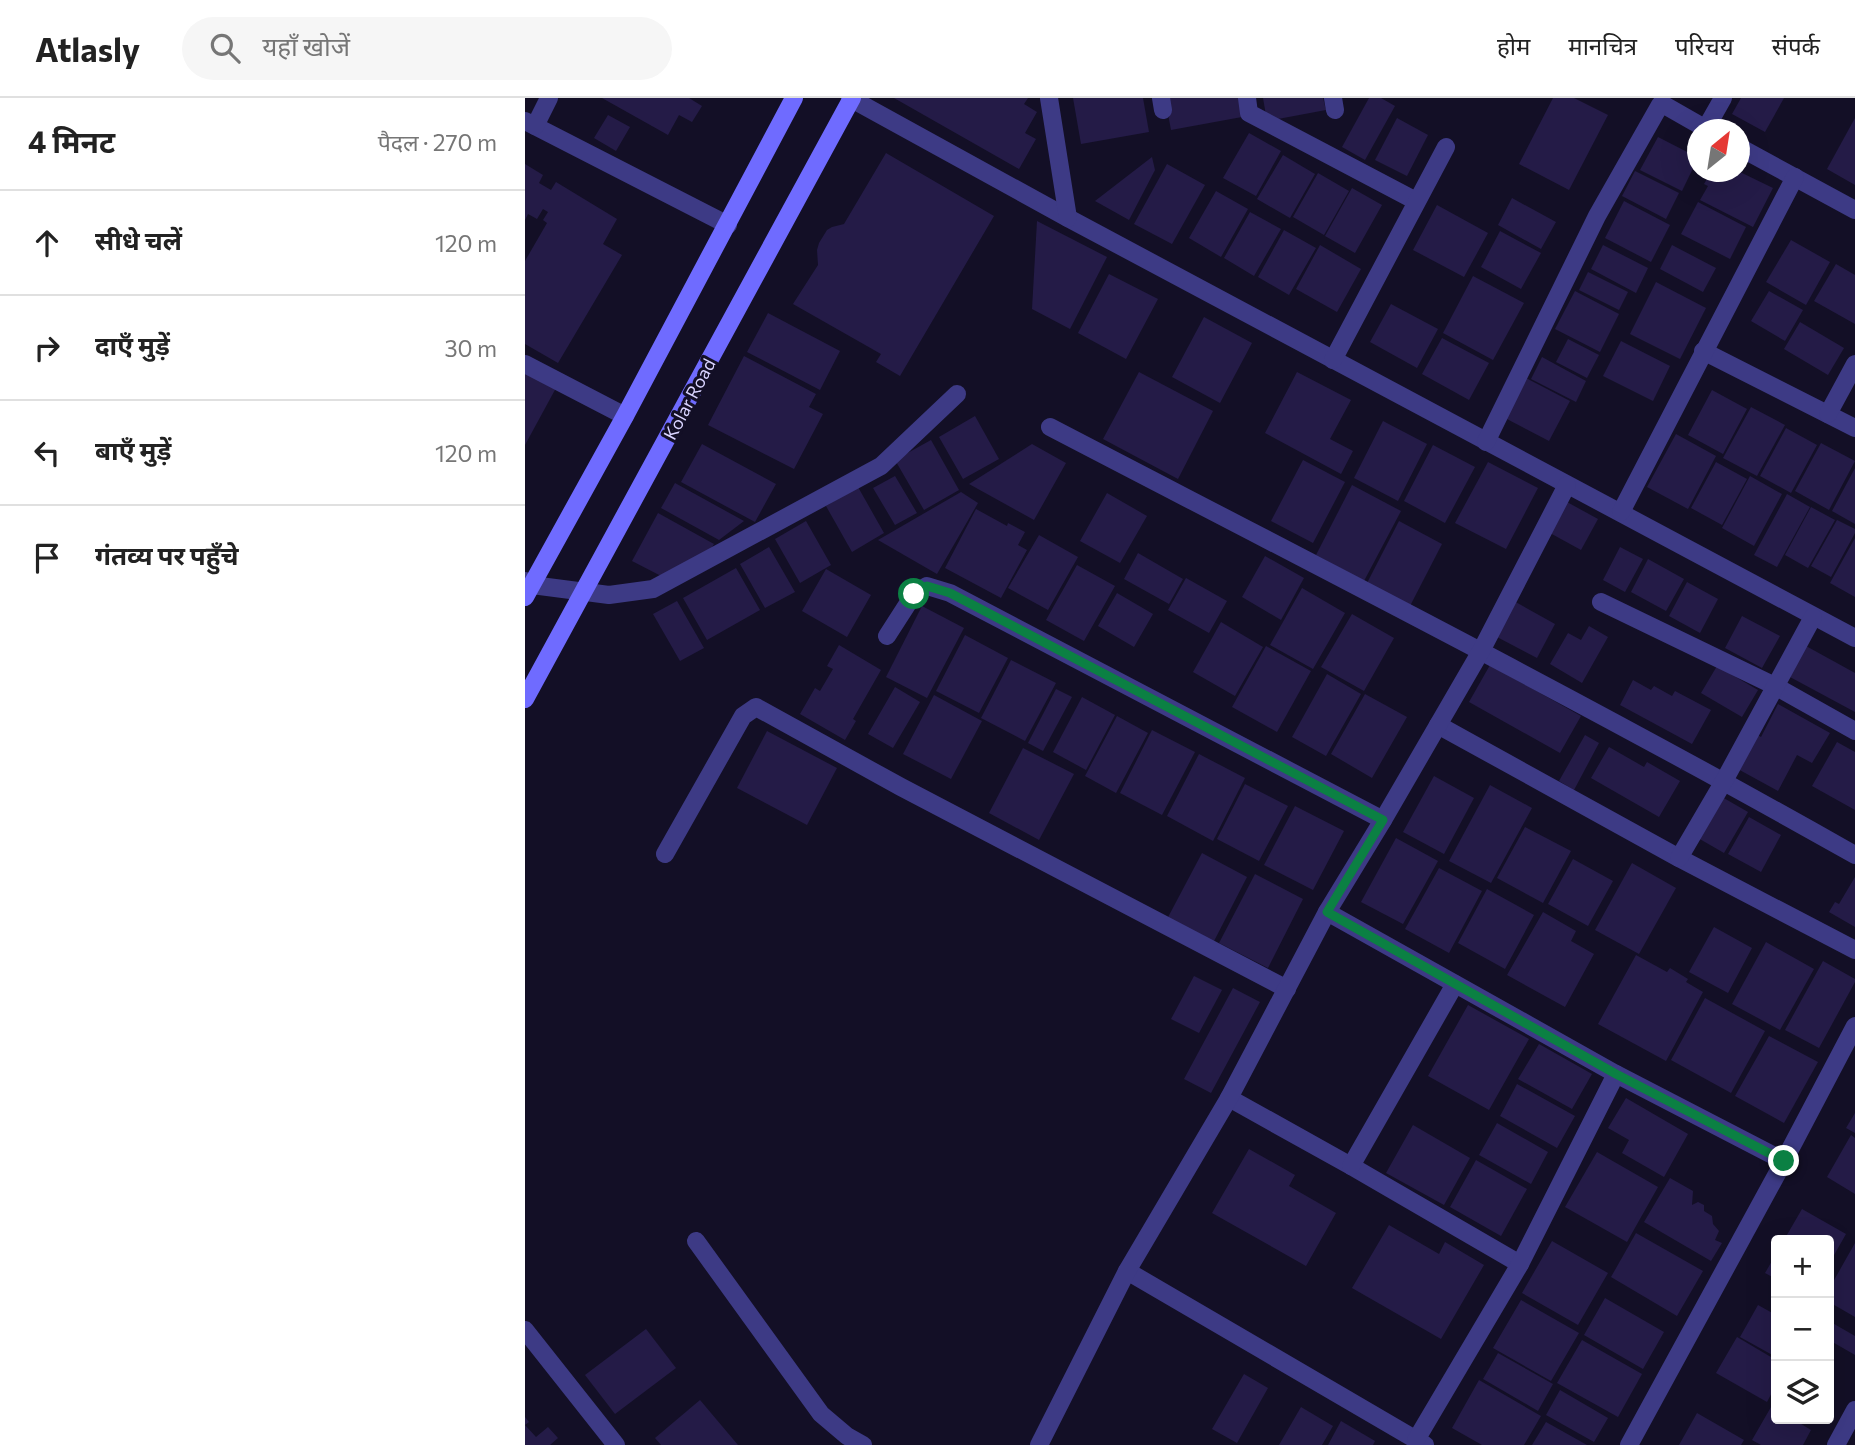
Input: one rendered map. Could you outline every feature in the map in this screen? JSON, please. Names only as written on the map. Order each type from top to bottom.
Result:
[{"type":"main road","points":[[527,588],[625,416],[794,98]]},
{"type":"main road","name":"Kolar Road","points":[[525,699],[851,98]]},
{"type":"street","points":[[549,98],[530,123],[727,225]]},
{"type":"street","points":[[851,98],[1067,218],[1855,638]]},
{"type":"street","points":[[1049,98],[1067,218]]},
{"type":"street","points":[[1247,98],[1249,113],[1416,201]]},
{"type":"street","points":[[1712,119],[1723,98]]},
{"type":"street","points":[[1486,442],[1597,216],[1660,105],[1689,119]]},
{"type":"street","points":[[1333,360],[1445,147]]},
{"type":"street","points":[[1750,152],[1855,210]]},
{"type":"street","points":[[1621,512],[1795,177]]},
{"type":"street","points":[[1703,351],[1855,428]]},
{"type":"street","points":[[525,364],[625,416]]},
{"type":"street","points":[[1828,414],[1855,364]]},
{"type":"street","points":[[527,588],[609,595],[653,589],[881,466],[957,394]]},
{"type":"street","points":[[1050,427],[1481,651],[1724,781],[1855,855]]},
{"type":"street","points":[[1039,1445],[1127,1271],[1229,1098],[1327,912],[1481,651],[1567,485]]},
{"type":"street","points":[[887,636],[914,594],[927,586],[950,593],[1383,820]]},
{"type":"street","points":[[1601,602],[1775,686],[1855,731]]},
{"type":"street","points":[[1679,858],[1813,617]]},
{"type":"street","points":[[665,854],[743,716],[756,707],[901,787],[1287,989]]},
{"type":"street","points":[[1438,725],[1679,858],[1855,950]]},
{"type":"street","points":[[1327,912],[1616,1074],[1784,1161]]},
{"type":"street","points":[[1351,1166],[1455,984]]},
{"type":"street","points":[[1629,1445],[1855,1026]]},
{"type":"street","points":[[1127,1271],[1420,1443],[1520,1264],[1616,1074]]},
{"type":"street","points":[[1229,1098],[1520,1264]]},
{"type":"street","points":[[696,1241],[821,1414],[863,1445]]},
{"type":"street","points":[[525,1330],[616,1445]]},
{"type":"street","points":[[1836,1445],[1855,1410]]},
{"type":"building","points":[[602,98],[689,98],[702,106],[692,122],[679,115],[668,135]]},
{"type":"building","points":[[894,98],[1028,98],[1024,104],[1037,112],[1025,133],[1036,139],[1019,169]]},
{"type":"building","points":[[1073,98],[1143,98],[1149,132],[1081,144]]},
{"type":"building","points":[[1165,98],[1239,98],[1242,117],[1171,130]]},
{"type":"building","points":[[1263,98],[1323,98],[1326,110],[1267,121]]},
{"type":"building","points":[[1369,98],[1381,98],[1395,106],[1365,160],[1342,147]]},
{"type":"building","points":[[1553,98],[1574,98],[1608,115],[1569,190],[1519,164]]},
{"type":"building","points":[[1741,98],[1784,98],[1765,132],[1750,124],[1750,119],[1741,119],[1732,114]]},
{"type":"building","points":[[608,115],[630,127],[616,151],[594,138]]},
{"type":"building","points":[[1397,118],[1428,135],[1407,176],[1375,160]]},
{"type":"building","points":[[1855,118],[1855,185],[1827,169]]},
{"type":"building","points":[[1249,133],[1281,151],[1256,196],[1223,178]]},
{"type":"building","points":[[1658,137],[1687,152],[1687,181],[1682,191],[1640,170]]},
{"type":"building","points":[[886,153],[994,216],[900,376],[876,362],[881,354],[793,304],[818,265],[817,250],[827,230],[844,224]]},
{"type":"building","points":[[1283,155],[1315,174],[1290,218],[1257,199]]},
{"type":"building","points":[[1152,157],[1155,170],[1129,220],[1095,201]]},
{"type":"building","points":[[525,164],[543,175],[539,183],[551,190],[556,182],[617,219],[603,244],[622,255],[558,363],[525,344],[525,261],[547,223],[543,220],[548,212],[543,209],[537,219],[528,214],[525,220]]},
{"type":"building","points":[[1167,164],[1205,185],[1172,244],[1134,224]]},
{"type":"building","points":[[1635,171],[1679,193],[1666,219],[1622,196]]},
{"type":"building","points":[[1318,173],[1349,191],[1324,235],[1293,217]]},
{"type":"building","points":[[1750,177],[1773,188],[1753,227],[1700,200],[1708,186],[1704,184],[1750,182]]},
{"type":"building","points":[[1352,188],[1382,205],[1355,253],[1325,236]]},
{"type":"building","points":[[1216,191],[1248,209],[1221,257],[1189,238]]},
{"type":"building","points":[[1512,198],[1556,222],[1541,249],[1498,225]]},
{"type":"building","points":[[1624,201],[1670,225],[1651,262],[1605,238]]},
{"type":"building","points":[[1698,202],[1746,227],[1730,259],[1681,234]]},
{"type":"building","points":[[1437,205],[1488,233],[1464,277],[1413,250]]},
{"type":"building","points":[[1250,212],[1281,229],[1254,276],[1224,258]]},
{"type":"building","points":[[1037,221],[1107,257],[1070,329],[1032,309]]},
{"type":"building","points":[[1284,230],[1316,248],[1289,295],[1258,277]]},
{"type":"building","points":[[1500,231],[1541,253],[1521,289],[1481,267]]},
{"type":"building","points":[[1791,240],[1830,262],[1806,305],[1766,282]]},
{"type":"building","points":[[1320,245],[1361,269],[1337,312],[1296,289]]},
{"type":"building","points":[[1603,245],[1648,268],[1636,293],[1591,269]]},
{"type":"building","points":[[1672,245],[1716,268],[1703,292],[1660,269]]},
{"type":"building","points":[[1836,264],[1855,275],[1855,324],[1814,301]]},
{"type":"building","points":[[1588,272],[1628,292],[1619,310],[1579,290]]},
{"type":"building","points":[[1109,274],[1158,299],[1126,359],[1078,333]]},
{"type":"building","points":[[1473,276],[1524,303],[1493,360],[1443,333]]},
{"type":"building","points":[[1656,282],[1706,308],[1680,359],[1630,334]]},
{"type":"building","points":[[1575,291],[1619,314],[1600,352],[1555,329]]},
{"type":"building","points":[[1769,291],[1803,310],[1785,341],[1751,321]]},
{"type":"building","points":[[1391,304],[1438,329],[1417,368],[1370,342]]},
{"type":"building","points":[[768,313],[840,351],[820,390],[747,352]]},
{"type":"building","points":[[1204,317],[1252,343],[1220,403],[1172,377]]},
{"type":"building","points":[[1800,322],[1844,348],[1828,375],[1784,349]]},
{"type":"building","points":[[1442,338],[1489,363],[1469,400],[1422,374]]},
{"type":"building","points":[[1568,339],[1599,355],[1587,378],[1556,362]]},
{"type":"building","points":[[1621,341],[1670,366],[1653,401],[1603,376]]},
{"type":"building","points":[[744,356],[816,394],[809,407],[823,414],[794,469],[708,425]]},
{"type":"building","points":[[1542,357],[1586,381],[1576,402],[1531,379]]},
{"type":"building","points":[[525,371],[556,388],[525,445]]},
{"type":"building","points":[[1139,372],[1213,411],[1178,479],[1103,439]]},
{"type":"building","points":[[1297,372],[1351,400],[1330,439],[1353,451],[1341,474],[1265,433]]},
{"type":"building","points":[[1526,378],[1570,401],[1549,441],[1505,418]]},
{"type":"building","points":[[1712,390],[1747,409],[1723,454],[1688,435]]},
{"type":"building","points":[[1751,407],[1785,425],[1757,476],[1723,458]]},
{"type":"building","points":[[975,416],[999,459],[963,479],[939,437]]},
{"type":"building","points":[[1383,421],[1427,444],[1398,501],[1354,478]]},
{"type":"building","points":[[1786,428],[1817,445],[1791,493],[1760,476]]},
{"type":"building","points":[[1676,434],[1716,456],[1688,509],[1647,487]]},
{"type":"building","points":[[931,440],[959,490],[924,510],[895,460]]},
{"type":"building","points":[[1821,443],[1855,461],[1829,510],[1795,491]]},
{"type":"building","points":[[702,444],[776,484],[755,522],[681,482]]},
{"type":"building","points":[[1032,444],[1066,463],[1034,520],[969,484]]},
{"type":"building","points":[[1433,445],[1475,467],[1445,523],[1404,501]]},
{"type":"building","points":[[1303,460],[1345,482],[1313,543],[1271,521]]},
{"type":"building","points":[[1488,462],[1538,488],[1506,549],[1455,523]]},
{"type":"building","points":[[1716,462],[1747,479],[1722,525],[1691,508]]},
{"type":"building","points":[[1855,468],[1855,524],[1832,511]]},
{"type":"building","points":[[895,476],[917,513],[895,525],[873,488]]},
{"type":"building","points":[[1750,476],[1782,494],[1754,546],[1722,528]]},
{"type":"building","points":[[675,483],[744,521],[719,540],[661,508]]},
{"type":"building","points":[[1352,485],[1401,511],[1364,581],[1316,555]]},
{"type":"building","points":[[858,487],[884,533],[852,552],[826,506]]},
{"type":"building","points":[[961,492],[978,503],[937,574],[878,540]]},
{"type":"building","points":[[1107,493],[1147,516],[1120,563],[1080,541]]},
{"type":"building","points":[[1787,494],[1810,507],[1777,567],[1754,555]]},
{"type":"building","points":[[1567,502],[1598,519],[1581,550],[1550,533]]},
{"type":"building","points":[[1811,507],[1835,520],[1808,568],[1785,555]]},
{"type":"building","points":[[976,509],[1007,526],[1008,523],[1025,532],[1018,545],[1027,550],[1001,598],[945,568]]},
{"type":"building","points":[[658,513],[714,544],[707,556],[663,577],[632,561]]},
{"type":"building","points":[[1837,520],[1855,529],[1855,533],[1831,577],[1811,566]]},
{"type":"building","points":[[806,521],[831,565],[800,583],[775,539]]},
{"type":"building","points":[[1399,521],[1442,544],[1410,606],[1367,583]]},
{"type":"building","points":[[1039,535],[1078,557],[1048,610],[1008,588]]},
{"type":"building","points":[[1855,538],[1855,597],[1830,583]]},
{"type":"building","points":[[769,547],[795,592],[765,608],[740,564]]},
{"type":"building","points":[[1620,547],[1643,559],[1625,592],[1603,580]]},
{"type":"building","points":[[1138,553],[1183,579],[1169,604],[1124,579]]},
{"type":"building","points":[[1265,556],[1304,578],[1281,620],[1242,597]]},
{"type":"building","points":[[1648,559],[1684,579],[1666,611],[1631,592]]},
{"type":"building","points":[[1077,565],[1115,586],[1084,641],[1046,620]]},
{"type":"building","points":[[736,568],[760,610],[707,640],[683,598]]},
{"type":"building","points":[[826,569],[871,595],[847,637],[802,611]]},
{"type":"building","points":[[1186,578],[1227,601],[1209,633],[1168,610]]},
{"type":"building","points":[[1687,582],[1718,599],[1700,633],[1669,616]]},
{"type":"building","points":[[1302,588],[1345,613],[1313,669],[1270,645]]},
{"type":"building","points":[[1117,593],[1153,614],[1134,647],[1098,626]]},
{"type":"building","points":[[1512,600],[1555,624],[1537,658],[1497,637]]},
{"type":"building","points":[[677,601],[704,648],[680,661],[653,614]]},
{"type":"building","points":[[922,606],[964,628],[927,698],[886,677]]},
{"type":"building","points":[[1352,614],[1394,638],[1364,691],[1321,667]]},
{"type":"building","points":[[1742,616],[1780,636],[1762,668],[1725,648]]},
{"type":"building","points":[[1221,622],[1263,647],[1235,696],[1193,672]]},
{"type":"building","points":[[1589,626],[1608,637],[1582,683],[1550,664],[1568,633],[1581,640]]},
{"type":"building","points":[[965,635],[1008,658],[979,713],[936,691]]},
{"type":"building","points":[[839,645],[881,670],[853,719],[856,721],[845,740],[800,714],[815,688],[820,691],[833,669],[827,666]]},
{"type":"building","points":[[1266,646],[1311,671],[1277,732],[1232,707]]},
{"type":"building","points":[[1806,646],[1855,673],[1855,712],[1790,677]]},
{"type":"building","points":[[1011,660],[1056,683],[1025,741],[981,718]]},
{"type":"building","points":[[1490,665],[1581,716],[1560,753],[1469,702]]},
{"type":"building","points":[[1717,666],[1758,690],[1742,717],[1701,693]]},
{"type":"building","points":[[1327,674],[1361,694],[1326,756],[1292,737]]},
{"type":"building","points":[[1633,680],[1651,690],[1654,686],[1672,696],[1675,691],[1711,710],[1692,744],[1620,705]]},
{"type":"building","points":[[895,687],[920,702],[893,748],[868,734]]},
{"type":"building","points":[[1056,689],[1072,697],[1043,751],[1028,743]]},
{"type":"building","points":[[1365,694],[1407,717],[1372,778],[1331,754]]},
{"type":"building","points":[[934,695],[982,721],[951,779],[903,754]]},
{"type":"building","points":[[1082,697],[1115,715],[1086,770],[1053,752]]},
{"type":"building","points":[[1778,704],[1830,733],[1812,763],[1797,755],[1778,791],[1736,768],[1754,733],[1761,737]]},
{"type":"building","points":[[1117,716],[1148,733],[1116,793],[1085,776]]},
{"type":"building","points":[[1152,730],[1195,752],[1162,815],[1120,793]]},
{"type":"building","points":[[767,731],[837,768],[807,825],[737,788]]},
{"type":"building","points":[[1585,735],[1599,743],[1574,790],[1559,781]]},
{"type":"building","points":[[1837,742],[1855,752],[1855,810],[1812,786]]},
{"type":"building","points":[[1609,747],[1644,767],[1647,762],[1680,781],[1659,817],[1591,778]]},
{"type":"building","points":[[1023,748],[1074,774],[1039,840],[989,813]]},
{"type":"building","points":[[1199,754],[1245,778],[1213,841],[1167,816]]},
{"type":"building","points":[[1434,776],[1474,798],[1444,854],[1403,832]]},
{"type":"building","points":[[1245,784],[1288,806],[1259,861],[1217,839]]},
{"type":"building","points":[[1490,785],[1532,808],[1491,883],[1449,861]]},
{"type":"building","points":[[1722,797],[1748,812],[1724,853],[1698,838]]},
{"type":"building","points":[[1295,806],[1344,831],[1313,890],[1264,865]]},
{"type":"building","points":[[1749,817],[1781,835],[1761,872],[1728,854]]},
{"type":"building","points":[[1525,827],[1571,851],[1543,903],[1497,878]]},
{"type":"building","points":[[1396,838],[1438,861],[1403,924],[1361,902]]},
{"type":"building","points":[[1202,853],[1247,877],[1212,945],[1166,921]]},
{"type":"building","points":[[1573,859],[1613,881],[1588,926],[1548,904]]},
{"type":"building","points":[[1632,863],[1676,888],[1639,954],[1595,930]]},
{"type":"building","points":[[1439,868],[1482,891],[1449,953],[1405,929]]},
{"type":"building","points":[[1255,874],[1303,899],[1268,968],[1219,943]]},
{"type":"building","points":[[1855,877],[1855,927],[1829,912],[1835,902],[1839,904]]},
{"type":"building","points":[[1487,889],[1534,915],[1505,969],[1458,943]]},
{"type":"building","points":[[1543,912],[1576,931],[1571,941],[1594,954],[1565,1007],[1507,975]]},
{"type":"building","points":[[1714,927],[1752,948],[1728,993],[1689,972]]},
{"type":"building","points":[[1766,942],[1814,969],[1780,1030],[1732,1004]]},
{"type":"building","points":[[1636,955],[1667,972],[1670,968],[1703,992],[1666,1061],[1598,1024]]},
{"type":"building","points":[[1823,961],[1855,979],[1855,982],[1819,1048],[1785,1030]]},
{"type":"building","points":[[1194,976],[1222,990],[1199,1033],[1171,1019]]},
{"type":"building","points":[[1233,988],[1260,1002],[1211,1093],[1184,1079]]},
{"type":"building","points":[[1705,998],[1765,1031],[1731,1093],[1671,1060]]},
{"type":"building","points":[[1468,1005],[1529,1039],[1489,1110],[1428,1076]]},
{"type":"building","points":[[1769,1036],[1818,1062],[1784,1123],[1735,1096]]},
{"type":"building","points":[[1539,1044],[1592,1074],[1572,1109],[1518,1079]]},
{"type":"building","points":[[1517,1084],[1575,1116],[1557,1148],[1500,1116]]},
{"type":"building","points":[[1626,1098],[1688,1134],[1664,1177],[1622,1153],[1629,1140],[1608,1128]]},
{"type":"building","points":[[1855,1113],[1855,1133],[1846,1128]]},
{"type":"building","points":[[1497,1123],[1548,1152],[1531,1184],[1479,1155]]},
{"type":"building","points":[[1413,1125],[1470,1158],[1444,1205],[1386,1173]]},
{"type":"building","points":[[1851,1135],[1855,1138],[1855,1194],[1827,1177]]},
{"type":"building","points":[[1249,1149],[1295,1175],[1289,1186],[1336,1213],[1306,1266],[1212,1213]]},
{"type":"building","points":[[1597,1152],[1658,1187],[1627,1242],[1565,1207]]},
{"type":"building","points":[[1476,1160],[1527,1189],[1501,1236],[1450,1207]]},
{"type":"building","points":[[1670,1178],[1693,1191],[1692,1205],[1698,1202],[1704,1205],[1704,1211],[1712,1216],[1713,1224],[1719,1231],[1715,1240],[1722,1243],[1711,1261],[1644,1222]]},
{"type":"building","points":[[1802,1209],[1846,1234],[1834,1255],[1834,1235],[1787,1235]]},
{"type":"building","points":[[1389,1225],[1439,1254],[1445,1242],[1484,1265],[1441,1339],[1352,1288]]},
{"type":"building","points":[[1636,1233],[1703,1271],[1677,1316],[1611,1277]]},
{"type":"building","points":[[1552,1241],[1608,1273],[1578,1325],[1522,1293]]},
{"type":"building","points":[[1855,1243],[1855,1317],[1834,1305],[1834,1280]]},
{"type":"building","points":[[1771,1263],[1771,1276],[1765,1273]]},
{"type":"building","points":[[1605,1298],[1664,1332],[1643,1369],[1584,1335]]},
{"type":"building","points":[[1521,1300],[1579,1333],[1551,1381],[1493,1348]]},
{"type":"building","points":[[1758,1305],[1771,1312],[1771,1354],[1740,1337]]},
{"type":"building","points":[[1834,1324],[1855,1336],[1855,1355],[1834,1343]]},
{"type":"building","points":[[646,1329],[676,1368],[615,1414],[585,1375]]},
{"type":"building","points":[[1737,1337],[1771,1357],[1771,1394],[1767,1402],[1716,1373]]},
{"type":"building","points":[[1582,1340],[1642,1374],[1618,1417],[1557,1383]]},
{"type":"building","points":[[1498,1353],[1553,1384],[1538,1411],[1483,1379]]},
{"type":"building","points":[[1244,1374],[1268,1388],[1237,1443],[1212,1429]]},
{"type":"building","points":[[1479,1380],[1541,1416],[1524,1445],[1482,1445],[1452,1428]]},
{"type":"building","points":[[1560,1390],[1608,1418],[1594,1442],[1546,1415]]},
{"type":"building","points":[[700,1400],[738,1445],[661,1445],[655,1438]]},
{"type":"building","points":[[1301,1407],[1333,1426],[1322,1445],[1279,1445]]},
{"type":"building","points":[[1771,1407],[1771,1424],[1801,1424],[1811,1430],[1803,1445],[1761,1445],[1752,1440]]},
{"type":"building","points":[[1697,1413],[1744,1440],[1741,1445],[1679,1445]]},
{"type":"building","points":[[1341,1421],[1375,1441],[1373,1445],[1328,1445]]},
{"type":"building","points":[[1546,1422],[1587,1445],[1532,1445]]},
{"type":"building","points":[[525,1425],[536,1437],[548,1427],[558,1438],[550,1445],[525,1445]]},
{"type":"route","points":[[914,594],[927,586],[950,593],[1383,820],[1327,912],[1616,1074],[1784,1161]]}]
